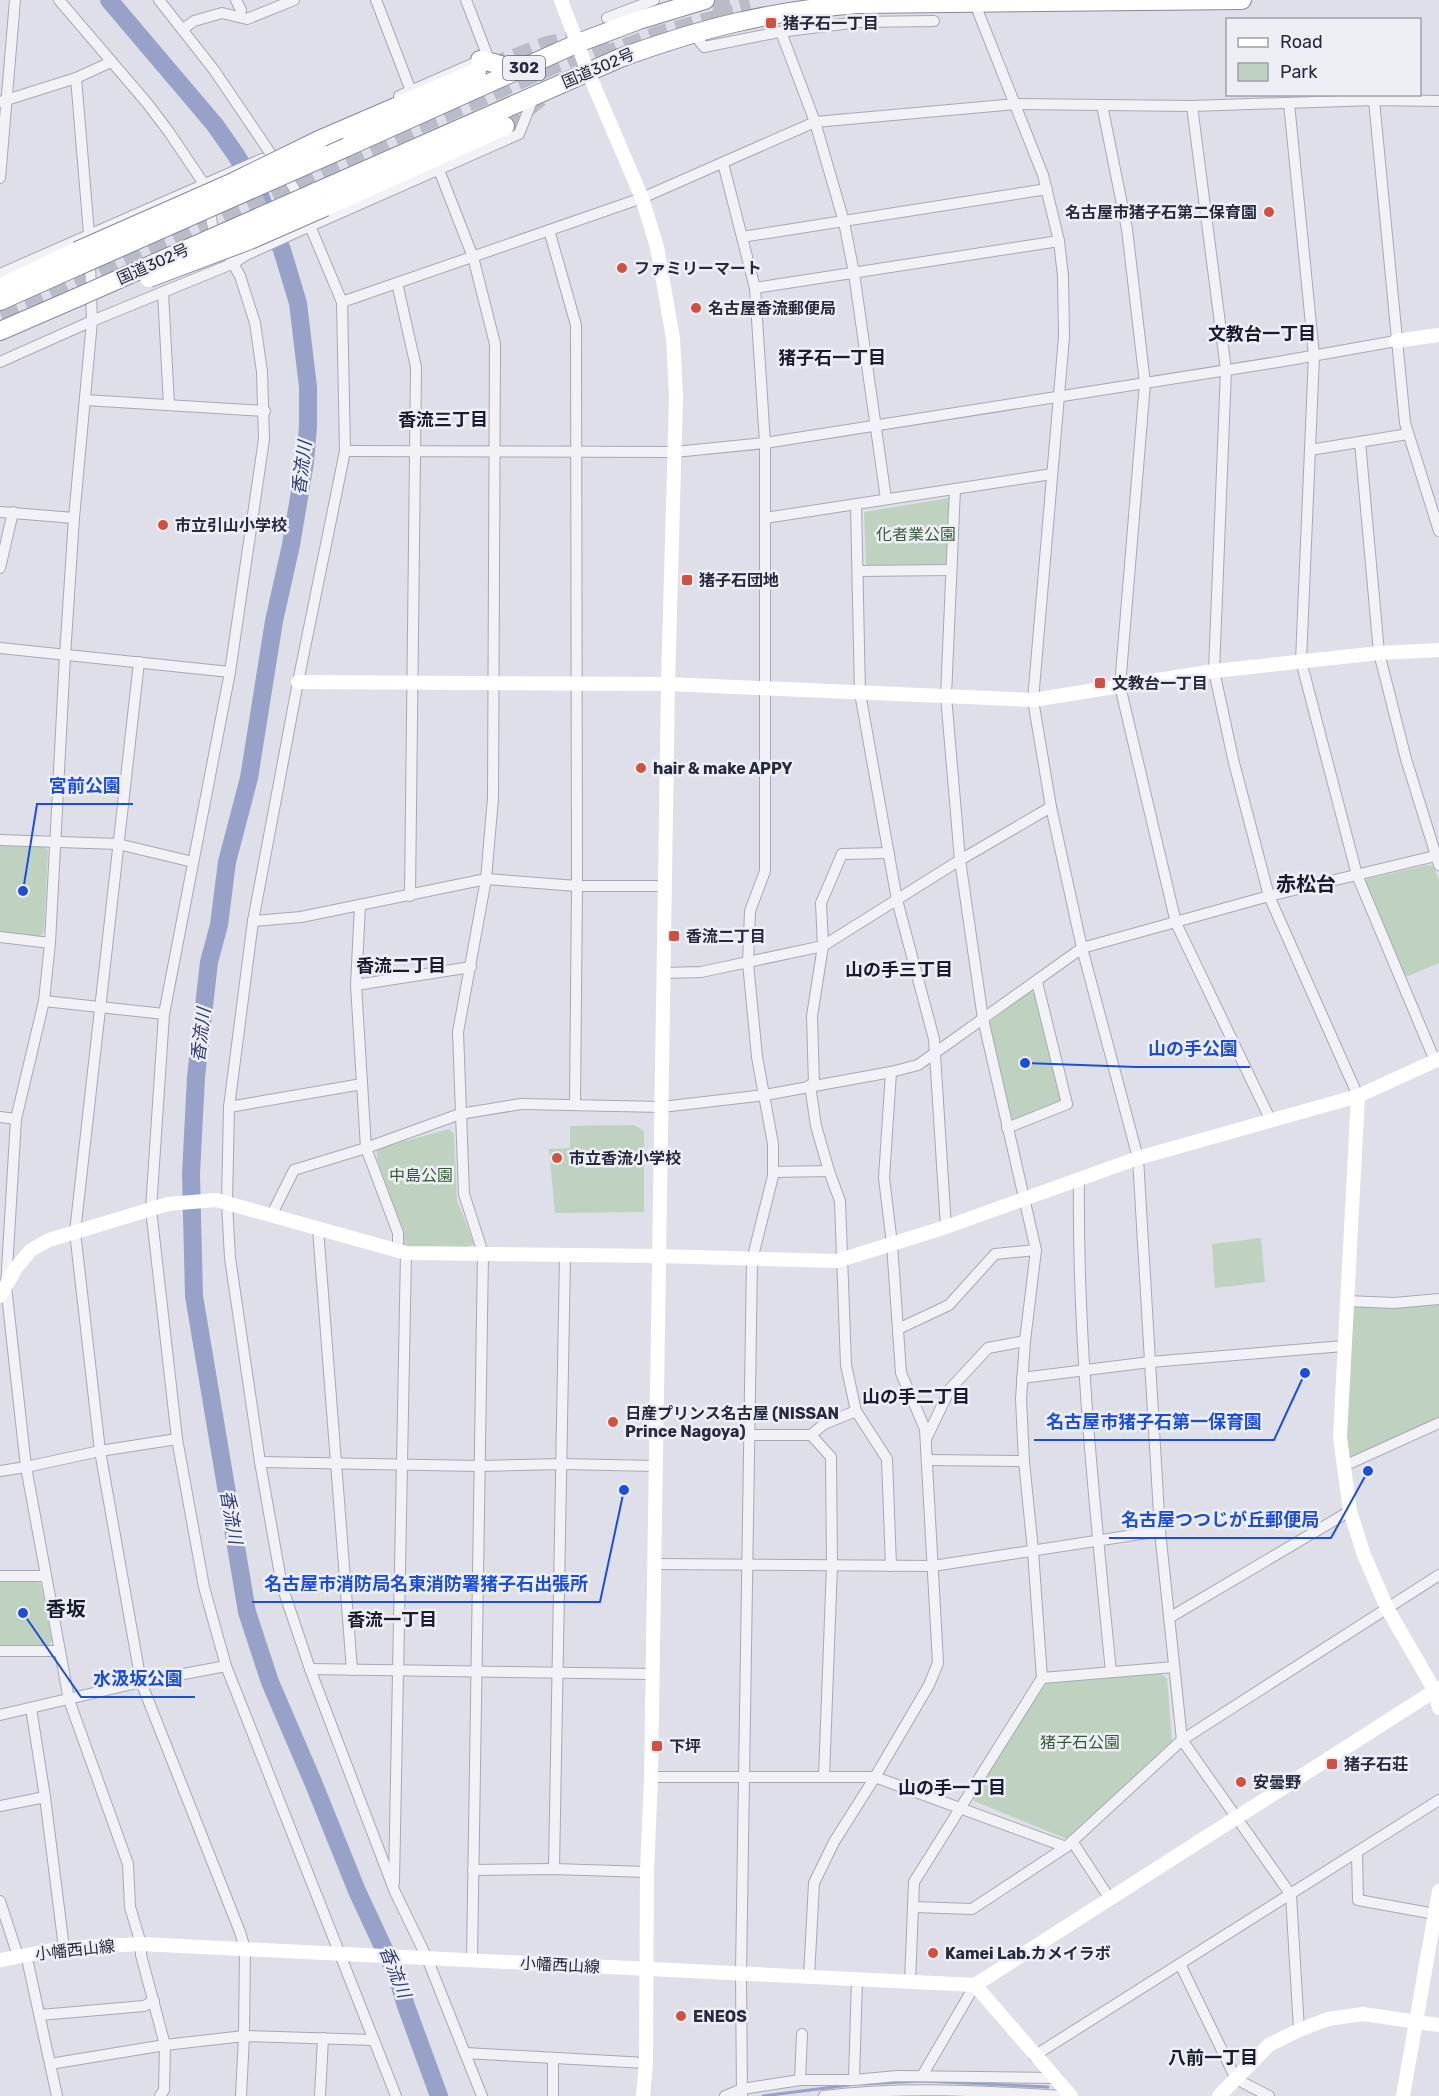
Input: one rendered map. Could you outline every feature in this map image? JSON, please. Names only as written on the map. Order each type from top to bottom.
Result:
[{"type":"highway","name":"国道302号","points":[[0,301],[78,258],[347,147],[578,44],[639,20],[705,0]]},
{"type":"highway","name":"国道302号","points":[[0,331],[98,288],[321,199],[534,95],[588,72],[651,47],[745,19],[788,11],[877,4],[1242,0]]},
{"type":"highway","points":[[639,20],[651,1]]},
{"type":"highway","points":[[0,288],[78,258],[102,232],[121,223],[319,140],[479,66],[491,62],[505,68],[522,69]]},
{"type":"highway","points":[[321,199],[505,126]]},
{"type":"street","points":[[0,178],[3,102],[15,0]]},
{"type":"street","points":[[59,0],[169,132],[206,189],[213,228],[234,263],[255,323],[262,372],[265,411],[264,439],[230,672],[164,1014],[151,1209],[177,1438],[204,1587],[226,1666],[396,2096]]},
{"type":"street","points":[[159,0],[214,69],[268,155],[294,188],[342,302],[345,452],[298,682],[253,921],[230,1107],[227,1203],[230,1258],[260,1462],[282,1586],[310,1669],[395,1892],[482,2096]]},
{"type":"street","points":[[236,0],[241,10],[239,17]]},
{"type":"street","points":[[183,29],[194,21],[222,13],[247,19],[294,0]]},
{"type":"street","points":[[376,0],[411,91]]},
{"type":"street","points":[[0,274],[90,234],[206,189],[219,177],[411,91],[479,66],[488,57],[466,0]]},
{"type":"street","points":[[561,0],[588,72],[642,198],[657,247],[673,338],[676,396],[668,684],[651,1777],[647,1872],[646,2063],[643,2096]]},
{"type":"street","points":[[607,18],[651,1]]},
{"type":"street","points":[[975,2],[1047,189],[1059,241],[1063,276],[1064,337],[1033,700],[1052,807],[1082,948],[1138,1158],[1160,1531],[1182,1740],[1291,1894],[1299,2030]]},
{"type":"street","points":[[866,21],[877,4]]},
{"type":"street","points":[[693,33],[704,46],[781,32],[866,21],[934,21]]},
{"type":"street","points":[[781,32],[815,122],[844,222],[854,273],[886,499]]},
{"type":"street","points":[[3,102],[76,78],[111,62]]},
{"type":"street","points":[[76,78],[90,234],[92,321],[74,518],[50,943],[44,1001],[16,1119],[3,1291],[26,1467],[69,1700],[128,1864],[130,1907],[165,2045],[164,2090],[160,2096]]},
{"type":"street","points":[[0,363],[92,321],[234,263],[299,231],[519,134],[534,95]]},
{"type":"street","points":[[1374,100],[1405,423],[1439,531]]},
{"type":"street","points":[[342,302],[642,198],[815,122],[1016,104],[1192,106],[1374,100],[1439,101]]},
{"type":"street","points":[[3,1291],[31,1250],[49,1240],[168,1204],[211,1200],[272,1214],[402,1252],[837,1261],[946,1227],[1138,1158],[1358,1096],[1437,1060],[1357,875],[1301,662],[1314,355],[1289,103]]},
{"type":"street","points":[[1102,105],[1127,229],[1145,383],[1120,686],[1176,923],[1271,1121]]},
{"type":"street","points":[[1192,106],[1226,370],[1214,671],[1234,763],[1269,896],[1358,1096],[1340,1437],[1350,1511],[1364,1555],[1387,1608],[1437,1689],[1439,1708]]},
{"type":"street","points":[[723,163],[755,288],[765,443],[765,871],[750,911],[748,963],[757,1057],[773,1144],[773,1172],[752,1260],[741,1973],[742,2093]]},
{"type":"street","points":[[439,170],[473,257],[495,344],[493,798],[486,879],[458,1032],[464,1194],[483,1253],[472,1960]]},
{"type":"street","points":[[742,237],[1047,189]]},
{"type":"street","points":[[549,230],[576,325],[575,1104]]},
{"type":"street","points":[[755,288],[1059,241]]},
{"type":"street","points":[[397,283],[417,367],[410,896]]},
{"type":"street","points":[[163,292],[169,405]]},
{"type":"street","points":[[345,452],[675,452],[765,443],[1439,335]]},
{"type":"street","points":[[85,400],[265,411]]},
{"type":"street","points":[[1310,450],[1408,434]]},
{"type":"street","points":[[272,1214],[294,1170],[366,1148],[460,1114],[521,1104],[662,1107],[765,1095],[918,1065],[1082,948],[1269,896],[1438,859],[1406,759],[1379,652],[1360,442]]},
{"type":"street","points":[[765,518],[1052,474]]},
{"type":"street","points":[[910,1982],[914,1882],[1042,1678],[1024,1461],[1022,1378],[1036,1250],[983,1019],[960,860],[946,696],[955,489]]},
{"type":"street","points":[[856,504],[860,693],[897,900],[934,1039],[946,1227]]},
{"type":"street","points":[[0,512],[74,518]]},
{"type":"street","points":[[0,568],[13,512]]},
{"type":"street","points":[[858,571],[951,570]]},
{"type":"street","points":[[0,648],[230,672]]},
{"type":"street","points":[[298,682],[668,684],[1033,700],[1214,671],[1379,652],[1439,650]]},
{"type":"street","points":[[139,662],[75,1232],[100,1451],[141,1682],[245,1949],[241,2096]]},
{"type":"street","points":[[663,973],[700,972],[823,946],[960,860],[1052,807]]},
{"type":"street","points":[[0,840],[118,844],[193,862]]},
{"type":"street","points":[[889,853],[842,854],[821,903],[823,946],[812,1016],[812,1085],[816,1126],[828,1171],[840,1201],[844,1259],[846,1365],[855,1411],[886,1458],[891,1566]]},
{"type":"street","points":[[253,921],[301,917],[486,879],[577,886],[665,886]]},
{"type":"street","points":[[360,906],[356,985],[366,1148],[398,1233],[402,1252],[402,1465],[395,1892]]},
{"type":"street","points":[[0,937],[50,943]]},
{"type":"street","points":[[356,985],[471,967]]},
{"type":"street","points":[[1007,1128],[1067,1104],[1037,982]]},
{"type":"street","points":[[44,1001],[164,1014]]},
{"type":"street","points":[[809,1977],[814,1883],[834,1842],[929,1685],[938,1663],[925,1429],[901,1373],[892,1244],[884,1178],[891,1072]]},
{"type":"street","points":[[230,1107],[362,1084]]},
{"type":"street","points":[[0,1117],[16,1119]]},
{"type":"street","points":[[773,1172],[828,1171]]},
{"type":"street","points":[[1079,1179],[1078,1223],[1084,1370],[1111,1672]]},
{"type":"street","points":[[318,1229],[352,1670]]},
{"type":"street","points":[[898,1329],[949,1305],[995,1254],[1036,1250]]},
{"type":"street","points":[[554,1869],[565,1255]]},
{"type":"street","points":[[1347,1301],[1394,1303],[1439,1299]]},
{"type":"street","points":[[926,1439],[950,1389],[988,1348],[1025,1341]]},
{"type":"street","points":[[1022,1378],[1150,1362],[1344,1346]]},
{"type":"street","points":[[750,1435],[811,1435],[824,1424],[855,1411]]},
{"type":"street","points":[[1344,1466],[1439,1424]]},
{"type":"street","points":[[811,1435],[831,1457],[832,1565],[824,1777]]},
{"type":"street","points":[[0,1471],[177,1438]]},
{"type":"street","points":[[927,1460],[1024,1461]]},
{"type":"street","points":[[260,1462],[479,1467],[561,1464],[656,1466]]},
{"type":"street","points":[[1169,1618],[1350,1511]]},
{"type":"street","points":[[654,1564],[933,1566],[1160,1531]]},
{"type":"street","points":[[913,1907],[972,1909],[1069,1844],[1182,1740],[1439,1575]]},
{"type":"street","points":[[0,1576],[45,1576]]},
{"type":"street","points":[[0,1651],[59,1650]]},
{"type":"street","points":[[0,1715],[141,1682],[226,1666]]},
{"type":"street","points":[[1042,1678],[1174,1666]]},
{"type":"street","points":[[310,1669],[652,1674]]},
{"type":"street","points":[[922,2076],[975,1985],[1437,1689]]},
{"type":"street","points":[[31,1708],[64,1947]]},
{"type":"street","points":[[651,1777],[875,1777],[1069,1844],[1110,1899]]},
{"type":"street","points":[[0,1806],[45,1797]]},
{"type":"street","points":[[1034,2056],[1439,1800]]},
{"type":"street","points":[[1357,1853],[1359,1900],[1435,1914]]},
{"type":"street","points":[[473,1870],[554,1869],[647,1872]]},
{"type":"street","points":[[1403,2096],[1439,1891]]},
{"type":"street","points":[[0,1901],[22,1955],[39,2015],[57,2096]]},
{"type":"street","name":"小幡西山線","points":[[0,1959],[64,1947],[141,1944],[975,1985]]},
{"type":"street","points":[[1180,1964],[1236,2079],[1269,2096]]},
{"type":"street","points":[[854,2080],[857,1979]]},
{"type":"street","points":[[975,1985],[1034,2056],[1057,2078],[1071,2096]]},
{"type":"street","points":[[39,2015],[144,2006],[154,2001]]},
{"type":"street","points":[[1219,2096],[1269,2046],[1299,2030],[1328,2019],[1363,2014],[1439,2025]]},
{"type":"street","points":[[800,2080],[802,2034]]},
{"type":"street","points":[[50,2064],[165,2045],[244,2036],[373,2040]]},
{"type":"street","points":[[320,2096],[323,2038]]},
{"type":"street","points":[[465,2053],[646,2063]]},
{"type":"street","points":[[553,2059],[553,2096]]},
{"type":"street","points":[[725,2096],[800,2080],[854,2080],[897,2076],[1057,2078]]},
{"type":"street","points":[[826,2096],[951,2093],[1063,2096]]},
{"type":"green space","name":"化者業公園","points":[[949,498],[952,501],[946,564],[866,566],[864,512]]},
{"type":"green space","points":[[0,845],[44,846],[48,851],[44,931],[40,937],[0,931]]},
{"type":"green space","points":[[1427,865],[1433,866],[1439,880],[1439,963],[1408,976],[1403,974],[1364,884],[1367,879]]},
{"type":"green space","points":[[1028,992],[1035,993],[1061,1102],[1012,1120],[1008,1118],[988,1030],[991,1021]]},
{"type":"green space","points":[[634,1125],[644,1131],[644,1212],[555,1213],[549,1149],[570,1148],[570,1126]]},
{"type":"green space","name":"中島公園","points":[[449,1129],[454,1134],[457,1200],[474,1244],[467,1248],[404,1249],[403,1231],[377,1159],[377,1149]]},
{"type":"green space","points":[[1261,1238],[1265,1282],[1215,1288],[1212,1244]]},
{"type":"green space","points":[[1439,1297],[1439,1423],[1344,1466],[1347,1301]]},
{"type":"green space","points":[[36,1580],[41,1584],[52,1641],[48,1646],[0,1645],[0,1581]]},
{"type":"green space","name":"猪子石公園","points":[[1161,1674],[1167,1679],[1172,1741],[1067,1839],[974,1801],[973,1793],[1046,1683]]},
{"type":"waterway","name":"香流川","points":[[109,0],[215,125],[236,155],[259,193],[282,250],[298,303],[308,387],[305,462],[291,545],[274,621],[249,778],[227,862],[219,925],[209,962],[196,1077],[191,1174],[194,1296],[247,1612],[270,1682],[357,1891],[398,1979],[439,2096]]},
{"type":"waterway","points":[[861,2084],[922,2081],[1048,2087]]},
{"type":"waterway","points":[[763,2096],[849,2085]]},
{"type":"tunnel","points":[[713,9],[749,0]]},
{"type":"tunnel","points":[[600,57],[657,35],[734,14]]},
{"type":"tunnel","points":[[490,67],[547,45],[578,39]]},
{"type":"tunnel","points":[[0,313],[556,64],[613,41]]},
{"type":"tunnel","points":[[505,126],[541,97]]},
{"type":"place","name":"猪子石一丁目","points":[[771,23]]},
{"type":"place","name":"名古屋市猪子石第二保育園","points":[[1269,212]]},
{"type":"place","name":"ファミリーマート","points":[[622,268]]},
{"type":"place","name":"名古屋香流郵便局","points":[[696,308]]},
{"type":"place","name":"市立引山小学校","points":[[163,525]]},
{"type":"place","name":"猪子石団地","points":[[687,580]]},
{"type":"place","name":"文教台一丁目","points":[[1100,683]]},
{"type":"place","name":"hair & make APPY","points":[[641,768]]},
{"type":"place","name":"宮前公園","points":[[23,891]]},
{"type":"place","name":"香流二丁目","points":[[674,936]]},
{"type":"place","name":"山の手公園","points":[[1025,1063]]},
{"type":"place","name":"市立香流小学校","points":[[557,1158]]},
{"type":"place","name":"名古屋市猪子石第一保育園","points":[[1305,1373]]},
{"type":"place","name":"日産プリンス名古屋 (NISSAN Prince Nagoya)","points":[[613,1422]]},
{"type":"place","name":"名古屋つつじが丘郵便局","points":[[1368,1471]]},
{"type":"place","name":"名古屋市消防局名東消防署猪子石出張所","points":[[624,1490]]},
{"type":"place","name":"水汲坂公園","points":[[23,1613]]},
{"type":"place","name":"下坪","points":[[657,1746]]},
{"type":"place","name":"猪子石荘","points":[[1332,1764]]},
{"type":"place","name":"安曇野","points":[[1241,1782]]},
{"type":"place","name":"Kamei Lab.カメイラボ","points":[[933,1953]]},
{"type":"place","name":"ENEOS","points":[[681,2016]]},
{"type":"district","name":"文教台一丁目","points":[[1262,334]]},
{"type":"district","name":"猪子石一丁目","points":[[832,358]]},
{"type":"district","name":"香流三丁目","points":[[443,420]]},
{"type":"district","name":"赤松台","points":[[1306,884]]},
{"type":"district","name":"香流二丁目","points":[[401,966]]},
{"type":"district","name":"山の手三丁目","points":[[899,970]]},
{"type":"district","name":"山の手二丁目","points":[[916,1397]]},
{"type":"district","name":"香坂","points":[[66,1609]]},
{"type":"district","name":"香流一丁目","points":[[392,1620]]},
{"type":"district","name":"山の手一丁目","points":[[952,1788]]},
{"type":"district","name":"八前一丁目","points":[[1213,2058]]}]
